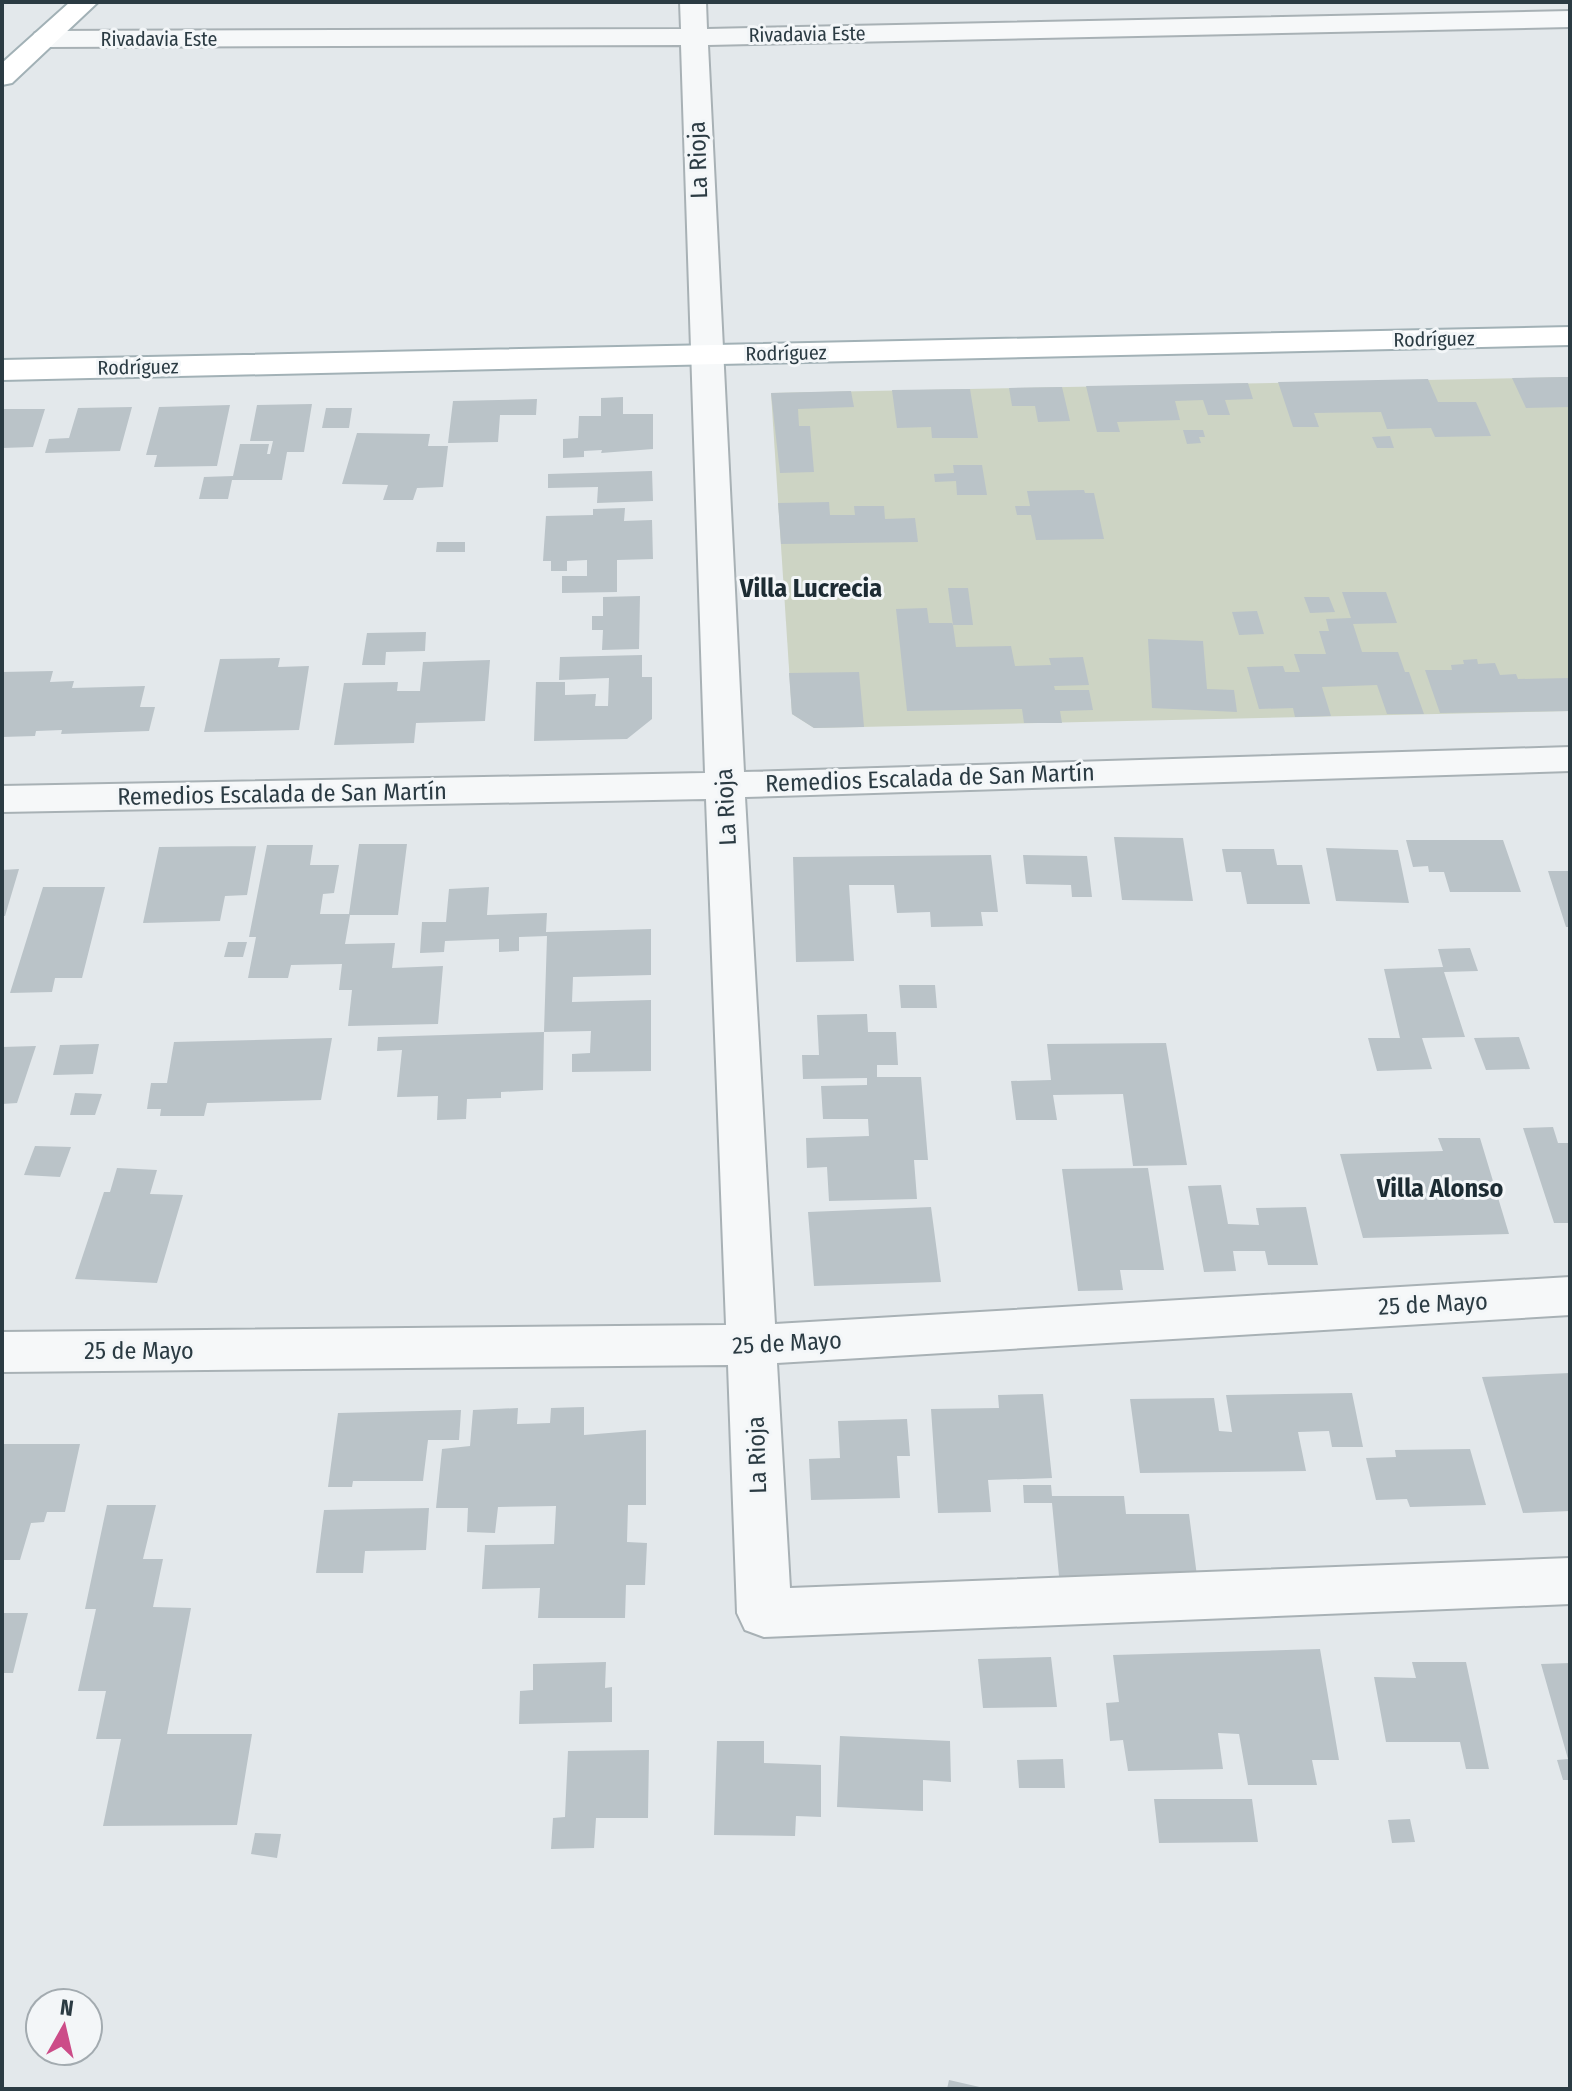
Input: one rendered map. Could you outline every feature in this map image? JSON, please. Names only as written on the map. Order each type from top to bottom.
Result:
[{"type":"main road","points":[[2,77],[85,2]]},
{"type":"main road","name":"Rodríguez","points":[[2,370],[1570,336]]},
{"type":"street","name":"La Rioja","points":[[693,2],[705,355],[764,1613],[1570,1581]]},
{"type":"street","name":"Rivadavia Este","points":[[44,39],[694,37],[1570,19]]},
{"type":"street","name":"Remedios Escalada de San Martín","points":[[2,799],[725,784],[1570,759]]},
{"type":"street","name":"25 de Mayo","points":[[2,1352],[752,1345],[1570,1296]]},
{"type":"green space","points":[[1570,377],[1570,711],[814,728],[792,714],[771,393]]},
{"type":"building","points":[[1570,377],[1570,407],[1526,408],[1512,378]]},
{"type":"building","points":[[1428,379],[1438,402],[1476,402],[1491,436],[1435,437],[1431,428],[1387,429],[1381,412],[1314,413],[1319,427],[1293,427],[1278,382]]},
{"type":"building","points":[[1248,383],[1253,399],[1225,400],[1230,415],[1208,415],[1203,400],[1175,401],[1180,420],[1117,422],[1120,432],[1097,432],[1086,386]]},
{"type":"building","points":[[1062,387],[1070,421],[1038,422],[1035,406],[1012,406],[1009,388]]},
{"type":"building","points":[[970,389],[978,438],[932,438],[931,427],[897,428],[892,390]]},
{"type":"building","points":[[851,391],[854,407],[798,409],[799,426],[810,426],[814,472],[780,473],[771,393]]},
{"type":"building","points":[[623,397],[623,414],[653,414],[653,449],[601,453],[602,450],[584,451],[584,457],[563,458],[563,439],[578,438],[579,416],[601,416],[601,398]]},
{"type":"building","points":[[537,399],[536,415],[500,415],[498,442],[448,443],[453,401]]},
{"type":"building","points":[[312,404],[304,452],[287,452],[282,480],[232,480],[228,499],[199,499],[204,477],[233,476],[240,444],[269,444],[267,454],[270,454],[273,441],[250,441],[257,405]]},
{"type":"building","points":[[230,405],[217,466],[154,467],[157,455],[146,455],[159,407]]},
{"type":"building","points":[[132,407],[120,451],[45,453],[49,439],[69,438],[78,408]]},
{"type":"building","points":[[326,408],[352,408],[349,428],[322,428]]},
{"type":"building","points":[[2,409],[45,409],[33,447],[2,448]]},
{"type":"building","points":[[1183,430],[1203,430],[1205,437],[1199,437],[1201,443],[1187,444]]},
{"type":"building","points":[[357,433],[430,434],[428,446],[448,446],[443,487],[417,488],[413,500],[383,500],[388,485],[342,484]]},
{"type":"building","points":[[1390,436],[1394,448],[1377,448],[1372,437]]},
{"type":"building","points":[[953,465],[982,465],[987,495],[957,495],[956,481],[935,482],[934,474],[954,473]]},
{"type":"building","points":[[652,471],[653,501],[597,503],[598,487],[548,488],[548,474]]},
{"type":"building","points":[[1084,490],[1085,493],[1094,493],[1104,539],[1036,540],[1031,515],[1017,515],[1015,506],[1030,506],[1027,491]]},
{"type":"building","points":[[829,502],[830,515],[855,515],[854,506],[884,506],[885,519],[915,518],[918,542],[781,544],[778,503]]},
{"type":"building","points":[[625,508],[624,521],[652,520],[653,559],[617,560],[617,592],[562,593],[562,576],[587,576],[587,560],[567,561],[567,571],[551,571],[551,561],[543,561],[546,516],[593,515],[593,509]]},
{"type":"building","points":[[437,542],[465,542],[465,552],[436,552]]},
{"type":"building","points":[[948,588],[968,588],[973,625],[953,625]]},
{"type":"building","points":[[1342,592],[1386,592],[1397,623],[1353,624],[1362,652],[1398,652],[1405,672],[1409,672],[1424,714],[1387,714],[1377,685],[1322,687],[1331,716],[1295,717],[1293,708],[1259,709],[1247,667],[1283,666],[1285,672],[1300,672],[1294,654],[1326,654],[1319,631],[1329,631],[1326,619],[1351,618]]},
{"type":"building","points":[[640,596],[639,649],[602,650],[603,630],[592,630],[592,616],[603,616],[603,597]]},
{"type":"building","points":[[1304,597],[1329,597],[1335,612],[1310,613]]},
{"type":"building","points":[[927,608],[929,623],[953,625],[956,647],[1011,646],[1015,666],[1051,665],[1049,658],[1083,657],[1089,685],[1054,686],[1055,690],[1089,690],[1093,710],[1060,711],[1062,723],[1024,723],[1022,709],[907,711],[896,609]]},
{"type":"building","points":[[1257,611],[1264,634],[1239,635],[1232,612]]},
{"type":"building","points":[[426,632],[425,651],[386,652],[385,665],[362,665],[367,633]]},
{"type":"building","points":[[1148,639],[1203,641],[1207,689],[1234,690],[1237,712],[1152,708]]},
{"type":"building","points":[[642,655],[642,677],[652,677],[652,719],[627,739],[534,741],[536,682],[565,682],[565,695],[596,694],[595,706],[608,706],[609,678],[559,680],[560,657]]},
{"type":"building","points":[[280,658],[278,667],[309,666],[299,730],[204,732],[220,659]]},
{"type":"building","points":[[1477,659],[1478,664],[1495,663],[1500,675],[1516,674],[1518,679],[1569,678],[1570,711],[1440,713],[1425,670],[1452,670],[1451,665]]},
{"type":"building","points":[[490,660],[485,721],[416,723],[414,743],[334,745],[344,683],[398,682],[397,691],[420,691],[423,662]]},
{"type":"building","points":[[53,671],[50,682],[74,681],[72,688],[145,686],[140,707],[155,707],[149,731],[61,734],[62,730],[36,731],[35,736],[2,737],[2,672]]},
{"type":"building","points":[[859,672],[864,727],[814,728],[792,714],[789,673]]},
{"type":"building","points":[[1114,837],[1183,838],[1193,901],[1122,900]]},
{"type":"building","points":[[1406,840],[1503,840],[1521,892],[1450,892],[1444,872],[1429,872],[1428,866],[1413,867]]},
{"type":"building","points":[[359,844],[407,844],[398,915],[350,915],[345,944],[395,943],[392,968],[443,966],[438,1024],[348,1026],[352,990],[339,990],[342,964],[291,965],[288,978],[248,978],[256,937],[249,937],[267,845],[313,845],[310,865],[339,865],[334,893],[323,894],[320,914],[349,914]]},
{"type":"building","points":[[256,846],[247,895],[225,896],[220,921],[143,923],[159,847]]},
{"type":"building","points":[[1326,848],[1398,850],[1409,903],[1336,901]]},
{"type":"building","points":[[1222,849],[1274,849],[1277,865],[1302,865],[1310,904],[1247,904],[1241,872],[1226,872]]},
{"type":"building","points":[[991,855],[998,912],[981,912],[983,926],[931,927],[930,912],[897,913],[894,885],[849,885],[854,961],[796,962],[793,857]]},
{"type":"building","points":[[1023,855],[1087,856],[1092,897],[1072,897],[1071,885],[1026,884]]},
{"type":"building","points":[[19,869],[5,916],[2,916],[2,870]]},
{"type":"building","points":[[1548,871],[1570,871],[1570,927],[1566,927]]},
{"type":"building","points":[[43,887],[105,887],[82,978],[55,978],[52,992],[10,993]]},
{"type":"building","points":[[489,887],[487,915],[547,913],[546,932],[651,929],[651,975],[573,977],[572,1002],[651,1000],[651,1071],[572,1072],[572,1054],[590,1053],[591,1031],[544,1032],[547,936],[519,937],[519,951],[499,952],[499,939],[445,941],[444,952],[420,953],[422,922],[446,922],[449,889]]},
{"type":"building","points":[[228,942],[247,942],[243,957],[224,957]]},
{"type":"building","points":[[1470,948],[1478,971],[1444,972],[1465,1037],[1422,1038],[1432,1069],[1377,1071],[1368,1038],[1400,1038],[1384,969],[1443,967],[1438,949]]},
{"type":"building","points":[[899,985],[935,985],[937,1008],[901,1008]]},
{"type":"building","points":[[867,1014],[868,1032],[896,1032],[898,1065],[877,1065],[877,1077],[921,1077],[928,1160],[914,1160],[917,1199],[829,1201],[827,1167],[807,1168],[806,1138],[869,1136],[868,1119],[823,1119],[821,1086],[867,1085],[867,1078],[803,1079],[802,1055],[819,1055],[817,1015]]},
{"type":"building","points":[[544,1032],[543,1090],[501,1092],[501,1098],[467,1099],[466,1119],[437,1120],[438,1096],[397,1097],[402,1050],[377,1051],[378,1037]]},
{"type":"building","points":[[1519,1037],[1530,1069],[1486,1070],[1474,1038]]},
{"type":"building","points":[[332,1038],[321,1100],[207,1103],[204,1116],[160,1116],[161,1109],[147,1109],[151,1083],[167,1083],[174,1042]]},
{"type":"building","points":[[1166,1043],[1187,1165],[1133,1166],[1123,1094],[1053,1095],[1057,1120],[1016,1120],[1011,1081],[1051,1080],[1047,1044]]},
{"type":"building","points":[[99,1044],[93,1074],[53,1075],[60,1045]]},
{"type":"building","points":[[36,1046],[17,1103],[2,1104],[2,1047]]},
{"type":"building","points":[[75,1093],[102,1094],[95,1115],[70,1115]]},
{"type":"building","points":[[1553,1127],[1558,1143],[1570,1143],[1570,1223],[1554,1223],[1523,1128]]},
{"type":"building","points":[[1438,1138],[1480,1138],[1509,1234],[1363,1238],[1340,1154],[1443,1151]]},
{"type":"building","points":[[35,1146],[71,1147],[60,1177],[24,1175]]},
{"type":"building","points":[[117,1168],[157,1170],[150,1194],[183,1195],[157,1283],[75,1279],[104,1192],[110,1192]]},
{"type":"building","points":[[1148,1168],[1164,1270],[1120,1270],[1123,1290],[1078,1291],[1062,1169]]},
{"type":"building","points":[[1221,1185],[1228,1224],[1259,1225],[1256,1208],[1306,1207],[1318,1265],[1268,1265],[1265,1251],[1233,1251],[1236,1271],[1204,1272],[1188,1186]]},
{"type":"building","points":[[931,1207],[941,1282],[814,1286],[808,1212]]},
{"type":"building","points":[[1570,1373],[1570,1511],[1523,1513],[1482,1377]]},
{"type":"building","points":[[1352,1393],[1363,1447],[1332,1447],[1329,1431],[1298,1432],[1306,1471],[1140,1473],[1130,1399],[1214,1398],[1219,1431],[1232,1432],[1226,1395]]},
{"type":"building","points":[[1043,1394],[1052,1478],[988,1480],[991,1512],[938,1513],[931,1409],[999,1408],[998,1395]]},
{"type":"building","points":[[584,1407],[584,1435],[646,1430],[646,1505],[628,1505],[627,1542],[647,1543],[645,1585],[626,1585],[625,1618],[538,1618],[540,1588],[482,1589],[485,1545],[554,1544],[556,1506],[498,1507],[495,1533],[467,1532],[468,1508],[436,1508],[442,1449],[470,1446],[473,1410],[518,1408],[517,1424],[550,1423],[551,1408]]},
{"type":"building","points":[[461,1410],[459,1440],[428,1440],[423,1481],[353,1481],[352,1487],[328,1487],[338,1413]]},
{"type":"building","points":[[907,1419],[910,1456],[897,1456],[900,1498],[811,1500],[809,1459],[840,1458],[838,1421]]},
{"type":"building","points":[[2,1444],[80,1444],[65,1512],[47,1512],[44,1522],[31,1523],[20,1560],[2,1560]]},
{"type":"building","points":[[1470,1449],[1486,1505],[1410,1507],[1407,1499],[1376,1500],[1366,1458],[1396,1457],[1395,1450]]},
{"type":"building","points":[[1023,1485],[1051,1485],[1052,1496],[1124,1496],[1126,1514],[1189,1514],[1197,1576],[1059,1576],[1052,1503],[1024,1503]]},
{"type":"building","points":[[107,1505],[156,1505],[143,1559],[163,1559],[153,1607],[191,1608],[167,1734],[252,1734],[237,1825],[103,1826],[121,1739],[96,1739],[106,1691],[78,1691],[96,1609],[85,1609]]},
{"type":"building","points":[[429,1508],[426,1550],[365,1551],[363,1573],[316,1573],[324,1510]]},
{"type":"building","points":[[2,1613],[28,1613],[13,1673],[2,1673]]},
{"type":"building","points":[[1320,1649],[1339,1760],[1312,1760],[1317,1785],[1248,1785],[1239,1734],[1218,1733],[1223,1769],[1128,1771],[1123,1740],[1110,1741],[1106,1703],[1119,1702],[1113,1655]]},
{"type":"building","points":[[1051,1657],[1057,1707],[983,1708],[978,1659]]},
{"type":"building","points":[[606,1662],[605,1688],[612,1687],[612,1722],[519,1724],[520,1691],[533,1690],[533,1664]]},
{"type":"building","points":[[1412,1662],[1466,1662],[1489,1769],[1466,1769],[1460,1742],[1386,1742],[1374,1677],[1416,1678]]},
{"type":"building","points":[[1570,1663],[1570,1780],[1563,1780],[1557,1760],[1568,1759],[1541,1664]]},
{"type":"building","points":[[840,1736],[950,1741],[951,1782],[923,1780],[923,1811],[837,1807]]},
{"type":"building","points":[[717,1741],[764,1741],[764,1763],[821,1765],[821,1817],[796,1816],[795,1836],[714,1835]]},
{"type":"building","points":[[649,1750],[648,1818],[596,1818],[594,1848],[551,1849],[553,1818],[565,1817],[568,1751]]},
{"type":"building","points":[[1063,1759],[1065,1788],[1019,1788],[1017,1760]]},
{"type":"building","points":[[1154,1799],[1252,1799],[1258,1842],[1159,1843]]},
{"type":"building","points":[[1410,1819],[1415,1842],[1392,1843],[1388,1820]]},
{"type":"building","points":[[255,1833],[281,1834],[277,1858],[251,1854]]},
{"type":"building","points":[[949,2080],[984,2088],[984,2089],[947,2089]]},
{"type":"district","name":"Villa Lucrecia","points":[[811,588]]},
{"type":"district","name":"Villa Alonso","points":[[1440,1188]]}]
